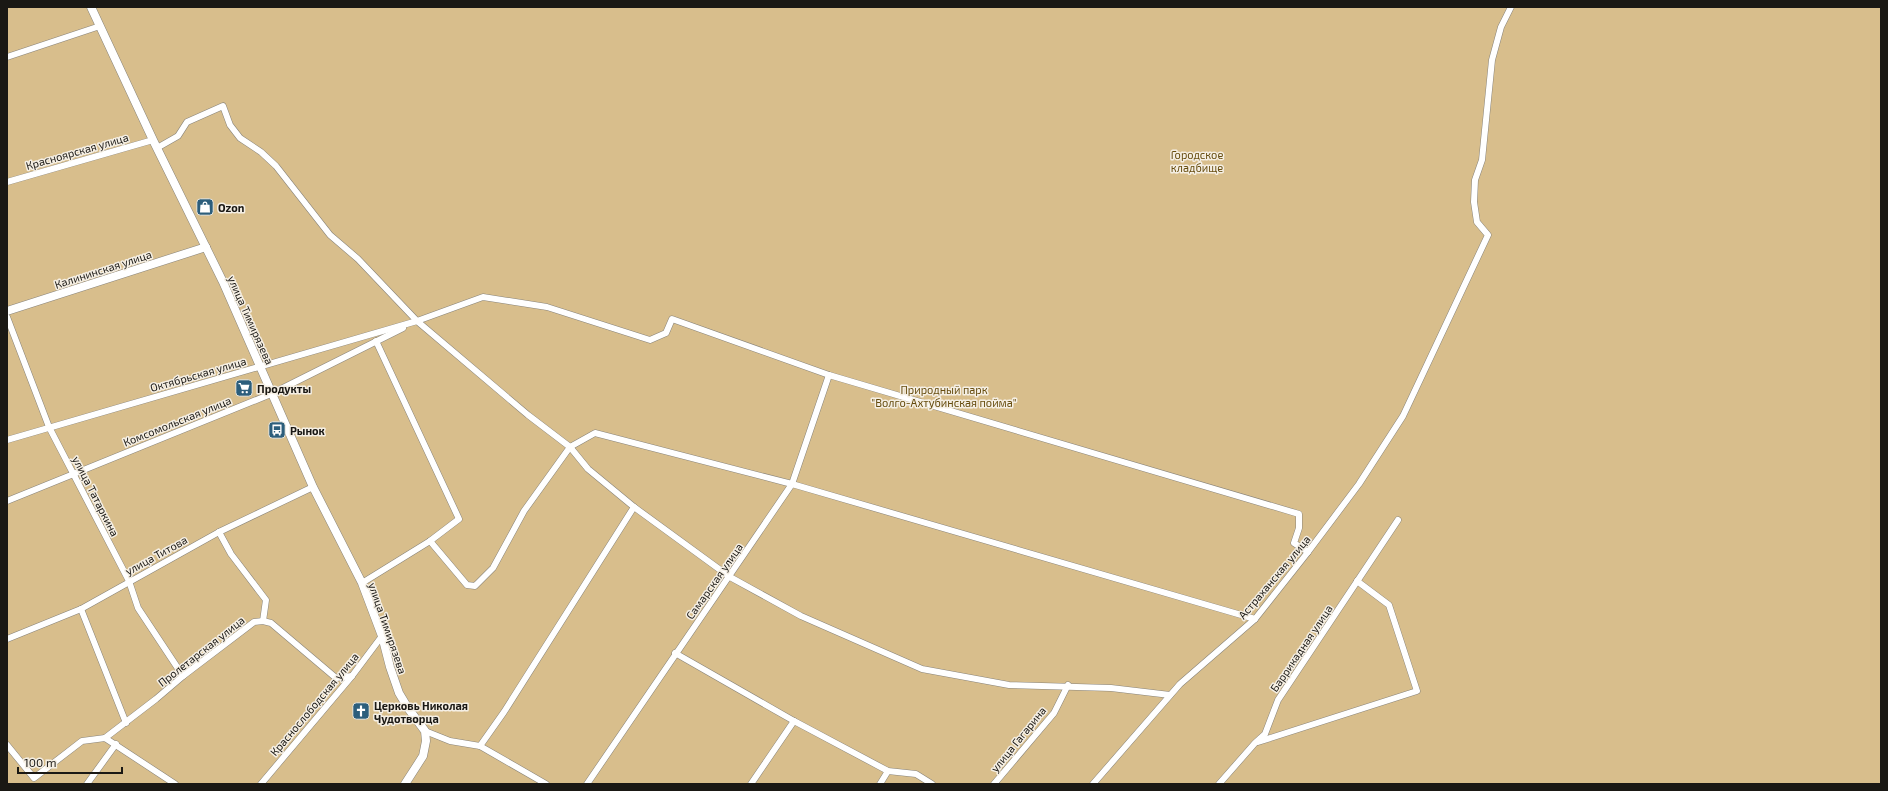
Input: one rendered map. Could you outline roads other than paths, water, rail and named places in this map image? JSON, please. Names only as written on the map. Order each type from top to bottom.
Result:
[{"type":"street","name":"улица Тимирязева","points":[[91,7],[153,140],[206,248],[313,487],[362,583],[382,636],[399,693],[424,732]]},
{"type":"street","name":"Астраханская улица","points":[[1093,784],[1170,694],[1254,619],[1308,552],[1389,439],[1403,416],[1488,235],[1476,222],[1474,202],[1475,180],[1482,160],[1492,60],[1501,27],[1511,7]]},
{"type":"street","points":[[7,56],[100,26]]},
{"type":"street","points":[[158,148],[178,136],[187,122],[223,106],[230,125],[240,138],[261,152],[276,166],[330,235],[358,259],[417,321],[528,415],[570,447],[588,469],[634,507],[730,578],[801,616],[922,669],[1009,685],[1068,685],[1170,694]]},
{"type":"street","name":"Красноярская улица","points":[[7,182],[153,140]]},
{"type":"street","name":"Калининская улица","points":[[7,311],[206,248]]},
{"type":"street","points":[[417,321],[483,297],[547,308],[650,340],[666,334],[672,319],[829,374],[1299,514],[1299,528],[1294,543],[1308,552]]},
{"type":"street","name":"улица Татаркина","points":[[7,317],[49,427],[72,474],[129,582],[138,608],[183,676]]},
{"type":"street","name":"Комсомольская улица","points":[[7,501],[271,394],[417,321]]},
{"type":"street","name":"Октябрьская улица","points":[[7,440],[417,321]]},
{"type":"street","points":[[362,583],[430,541],[459,519],[376,341]]},
{"type":"street","name":"Самарская улица","points":[[587,784],[675,653],[730,578],[792,484],[829,374]]},
{"type":"street","points":[[430,541],[467,585],[475,586],[493,568],[524,511],[570,447],[595,433],[792,484],[1254,619]]},
{"type":"street","name":"улица Титова","points":[[7,639],[81,609],[219,532],[313,487]]},
{"type":"street","points":[[480,746],[504,712],[634,507]]},
{"type":"street","name":"Баррикадная улица","points":[[1219,784],[1254,743],[1265,734],[1278,700],[1398,520]]},
{"type":"street","points":[[219,532],[231,554],[266,600],[263,621]]},
{"type":"street","points":[[1254,743],[1417,691],[1389,605],[1358,581]]},
{"type":"street","points":[[81,609],[126,723]]},
{"type":"street","name":"Пролетарская улица","points":[[105,738],[126,723],[245,627],[254,622],[263,621],[270,623],[336,678],[352,676]]},
{"type":"street","name":"Краснослободская улица","points":[[261,784],[352,676],[382,636]]},
{"type":"street","points":[[675,653],[794,721],[888,771],[916,774],[932,784]]},
{"type":"street","name":"улица Гагарина","points":[[994,784],[1054,713],[1068,685]]},
{"type":"street","points":[[751,784],[794,721]]},
{"type":"street","points":[[424,732],[450,741],[480,746],[546,784]]},
{"type":"street","points":[[405,784],[423,756],[426,741],[424,732]]},
{"type":"street","points":[[7,745],[34,778],[82,741],[105,738],[175,784]]},
{"type":"street","points":[[87,784],[116,744]]},
{"type":"street","points":[[880,784],[888,771]]},
{"type":"place","name":"Ozon","points":[[205,207]]},
{"type":"place","name":"Продукты","points":[[244,388]]},
{"type":"place","name":"Рынок","points":[[277,430]]},
{"type":"place","name":"Церковь Николая Чудотворца","points":[[361,711]]},
{"type":"park label","name":"Городское кладбище","points":[[1197,160]]},
{"type":"park label","name":"Природный парк \"Волго-Ахтубинская пойма\"","points":[[944,395]]}]
